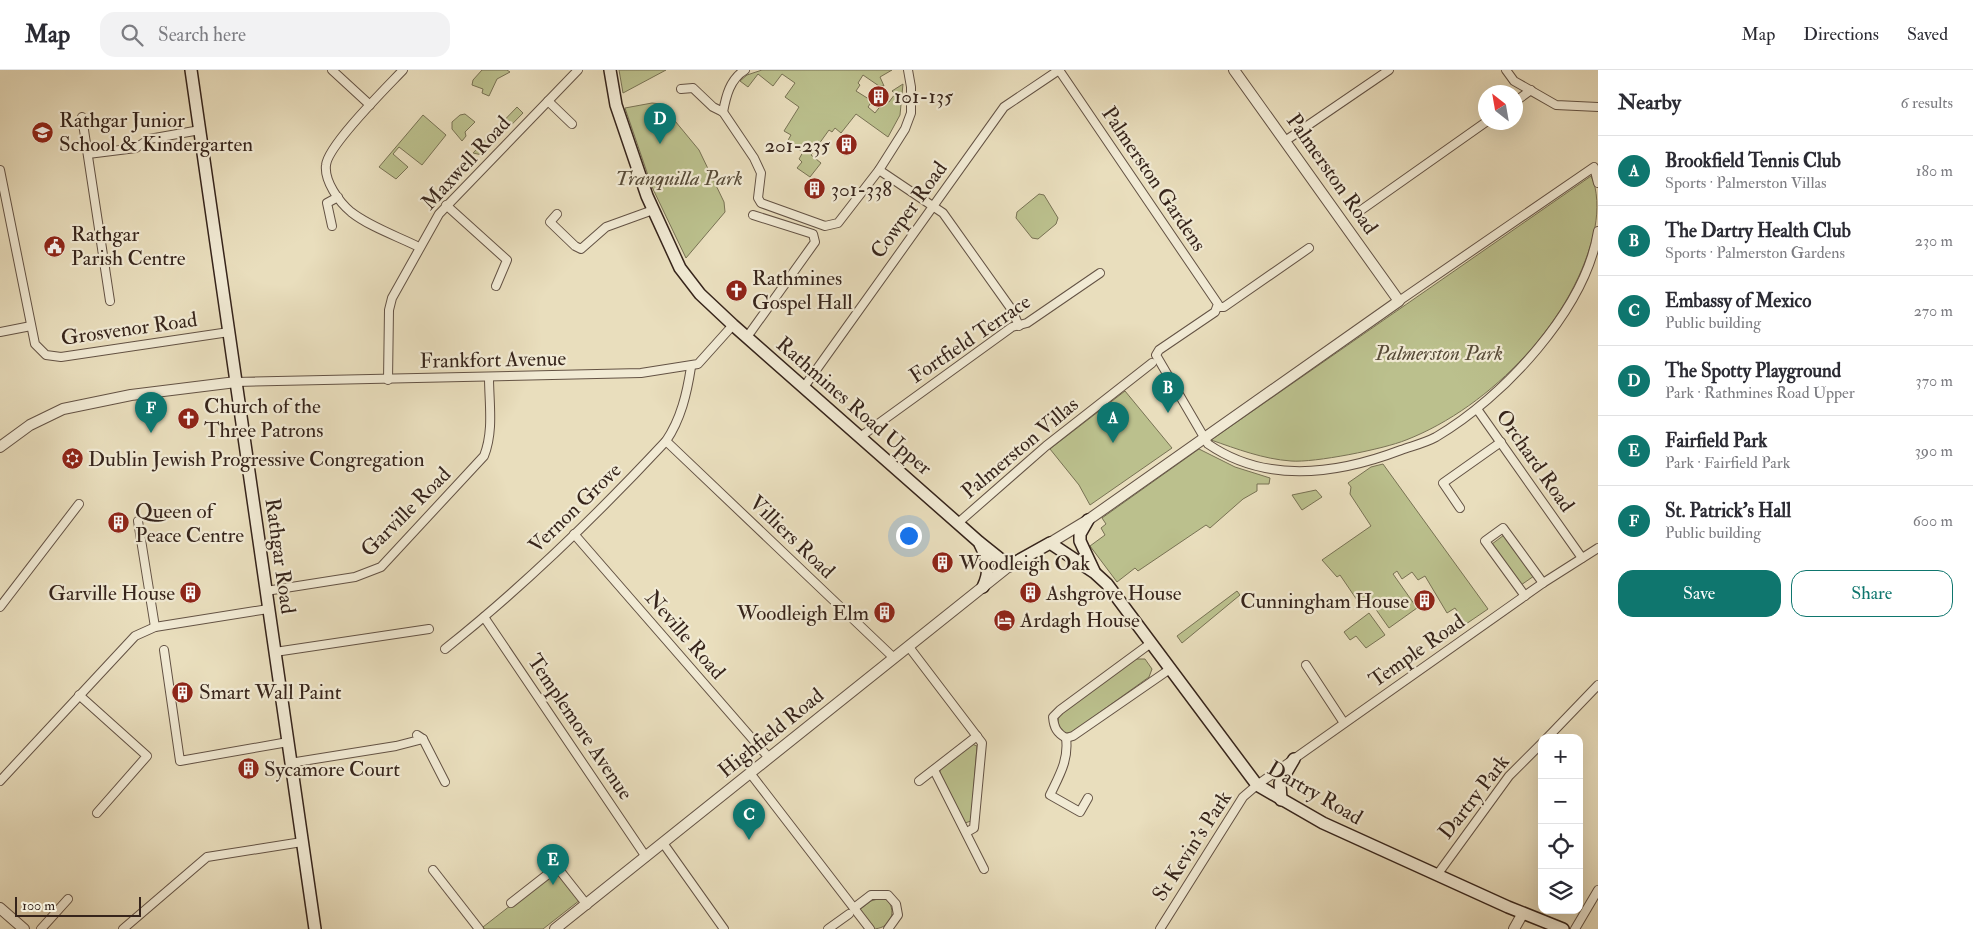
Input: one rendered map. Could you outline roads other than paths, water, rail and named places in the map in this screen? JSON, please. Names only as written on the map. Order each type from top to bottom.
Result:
[{"type":"main road","name":"Rathgar Road","points":[[191,70],[313,928]]},
{"type":"main road","name":"Rathmines Road Upper","points":[[610,70],[616,105],[653,210],[687,280],[747,337],[979,542],[1009,566]]},
{"type":"main road","points":[[1088,520],[1080,534],[1080,541],[1095,573]]},
{"type":"main road","points":[[979,542],[989,566],[989,572],[983,587]]},
{"type":"main road","points":[[1009,566],[1050,543]]},
{"type":"main road","name":"Dartry Road","points":[[1050,543],[1095,573],[1151,643],[1257,785],[1322,823],[1523,913],[1564,929]]},
{"type":"main road","points":[[1281,800],[1280,782],[1294,758]]},
{"type":"street","points":[[332,70],[370,105]]},
{"type":"street","points":[[403,70],[340,140],[326,164],[326,174],[338,197],[350,211],[419,247]]},
{"type":"street","name":"Maxwell Road","points":[[388,380],[389,310],[392,298],[419,247],[446,205],[578,70]]},
{"type":"street","points":[[723,112],[727,94],[738,75],[744,70]]},
{"type":"street","points":[[681,89],[693,88],[713,107],[723,112],[754,158],[761,173],[758,191],[761,203],[825,226],[838,223],[899,142],[911,113],[911,87],[908,70]]},
{"type":"street","name":"Cowper Road","points":[[804,387],[1004,107],[1059,70]]},
{"type":"street","name":"Palmerston Gardens","points":[[1059,70],[1219,308]]},
{"type":"street","name":"Palmerston Road","points":[[1234,70],[1398,301]]},
{"type":"street","points":[[1285,141],[1389,70]]},
{"type":"street","points":[[1506,70],[1514,81],[1556,105],[1598,108]]},
{"type":"street","points":[[1523,96],[1531,90]]},
{"type":"street","points":[[548,101],[572,124]]},
{"type":"street","points":[[82,117],[110,302]]},
{"type":"street","points":[[1357,213],[1478,128]]},
{"type":"street","points":[[88,154],[136,148],[149,139],[200,130]]},
{"type":"street","points":[[1050,543],[1088,520],[1398,301],[1594,166],[1598,183]]},
{"type":"street","name":"Grosvenor Road","points":[[0,170],[31,326],[36,344],[40,350],[46,354],[61,357],[229,332]]},
{"type":"street","points":[[879,170],[944,213],[1012,310],[1019,326]]},
{"type":"street","points":[[332,226],[326,203],[338,197]]},
{"type":"street","points":[[446,205],[506,260],[496,286]]},
{"type":"street","points":[[557,214],[550,222],[576,246],[582,249],[606,227],[653,210]]},
{"type":"street","points":[[747,337],[815,242],[813,234],[753,215]]},
{"type":"street","points":[[1309,248],[1224,307],[1219,308],[1156,354],[1208,444],[1221,453],[1247,464],[1284,472],[1328,469],[1359,464],[1435,438],[1477,408],[1548,338],[1576,294],[1598,231]]},
{"type":"street","name":"Fortfield Terrace","points":[[860,437],[1012,328],[1019,326],[1100,273]]},
{"type":"street","name":"Frankfort Avenue","points":[[236,382],[641,373],[691,366],[706,357],[733,324]]},
{"type":"street","points":[[0,332],[31,326]]},
{"type":"street","name":"Palmerston Villas","points":[[958,523],[1046,446],[1152,363]]},
{"type":"street","name":"Vernon Grove","points":[[445,649],[484,617],[574,534],[666,441],[675,429],[680,414],[691,366]]},
{"type":"street","name":"Garville Road","points":[[266,591],[355,577],[381,567],[484,456],[489,443],[490,429],[489,377]]},
{"type":"street","points":[[0,448],[30,425],[63,409],[131,395],[236,382]]},
{"type":"street","name":"Orchard Road","points":[[1477,408],[1582,558]]},
{"type":"street","name":"Villiers Road","points":[[666,441],[894,658]]},
{"type":"street","points":[[1460,508],[1443,483],[1501,442]]},
{"type":"street","points":[[0,607],[79,504]]},
{"type":"street","points":[[138,521],[155,627]]},
{"type":"street","points":[[1525,596],[1485,541],[1503,528],[1543,583]]},
{"type":"street","name":"Neville Road","points":[[574,534],[769,758]]},
{"type":"street","name":"Temple Road","points":[[1257,785],[1543,583],[1598,548]]},
{"type":"street","name":"Highfield Road","points":[[555,929],[1009,566]]},
{"type":"street","points":[[0,781],[78,695],[135,636],[155,627],[268,609]]},
{"type":"street","name":"Templemore Avenue","points":[[484,617],[646,857]]},
{"type":"street","points":[[275,652],[429,629]]},
{"type":"street","points":[[1088,798],[1080,812],[1050,795],[1062,771],[1068,748],[1066,738],[1054,727],[1053,717],[1151,643]]},
{"type":"street","points":[[909,647],[982,743],[974,828],[966,832]]},
{"type":"street","points":[[164,650],[179,764],[288,742]]},
{"type":"street","points":[[1306,665],[1344,723]]},
{"type":"street","points":[[1066,738],[1073,736],[1170,668]]},
{"type":"street","points":[[1551,734],[1598,685]]},
{"type":"street","points":[[78,695],[147,756],[97,813]]},
{"type":"street","points":[[919,781],[977,736]]},
{"type":"street","points":[[290,762],[396,746],[420,737],[445,782]]},
{"type":"street","name":"Dartry Park","points":[[1437,875],[1510,776],[1538,747]]},
{"type":"street","points":[[934,770],[984,869]]},
{"type":"street","points":[[750,773],[852,911],[870,929]]},
{"type":"street","name":"St Kevin's Park","points":[[1162,926],[1238,804],[1257,785]]},
{"type":"street","points":[[122,929],[207,857],[302,842]]},
{"type":"street","points":[[663,843],[724,929]]},
{"type":"street","points":[[511,903],[557,867],[587,905]]},
{"type":"street","points":[[433,870],[479,929]]},
{"type":"street","points":[[1575,929],[1598,890]]},
{"type":"street","points":[[828,929],[872,895],[888,895],[896,904],[898,915],[888,929]]},
{"type":"street","points":[[41,929],[68,899]]},
{"type":"street","points":[[0,908],[24,929]]},
{"type":"street","points":[[1514,929],[1523,913]]},
{"type":"street","points":[[1162,926],[1171,929]]},
{"type":"place","name":"101-135","points":[[878,96]]},
{"type":"place","name":"Rathgar Junior School & Kindergarten","points":[[43,132]]},
{"type":"place","name":"The Spotty Playground","points":[[660,144]]},
{"type":"place","name":"201-235","points":[[846,145]]},
{"type":"place","name":"301-338","points":[[815,189]]},
{"type":"place","name":"Rathgar Parish Centre","points":[[55,246]]},
{"type":"place","name":"Rathmines Gospel Hall","points":[[736,290]]},
{"type":"place","name":"The Dartry Health Club","points":[[1168,413]]},
{"type":"place","name":"Church of the Three Patrons","points":[[188,418]]},
{"type":"place","name":"St. Patrick's Hall","points":[[151,433]]},
{"type":"place","name":"Brookfield Tennis Club","points":[[1113,443]]},
{"type":"place","name":"Dublin Jewish Progressive Congregation","points":[[72,459]]},
{"type":"place","name":"Queen of Peace Centre","points":[[119,523]]},
{"type":"place","name":"Woodleigh Oak","points":[[943,563]]},
{"type":"place","name":"Garville House","points":[[191,593]]},
{"type":"place","name":"Ashgrove House","points":[[1030,593]]},
{"type":"place","name":"Cunningham House","points":[[1425,601]]},
{"type":"place","name":"Woodleigh Elm","points":[[885,613]]},
{"type":"place","name":"Ardagh House","points":[[1004,620]]},
{"type":"place","name":"Smart Wall Paint","points":[[183,692]]},
{"type":"place","name":"Sycamore Court","points":[[248,769]]},
{"type":"place","name":"Embassy of Mexico","points":[[749,840]]},
{"type":"place","name":"Fairfield Park","points":[[553,885]]},
{"type":"park label","name":"Tranquilla Park","points":[[679,178]]},
{"type":"park label","name":"Palmerston Park","points":[[1439,353]]}]
